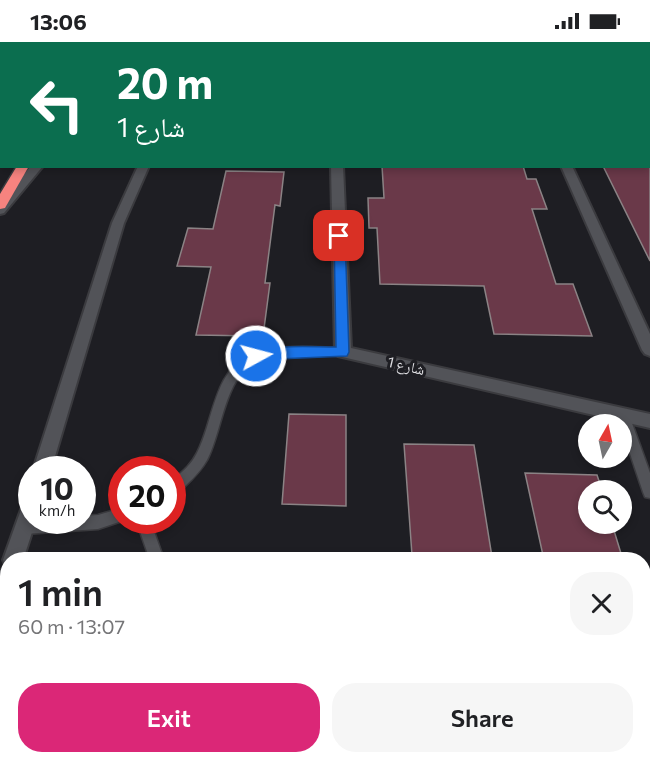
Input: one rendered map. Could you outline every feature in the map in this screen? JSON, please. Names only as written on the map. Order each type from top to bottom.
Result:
[{"type":"highway","points":[[0,205],[22,168]]},
{"type":"street","points":[[0,210],[36,168]]},
{"type":"street","points":[[46,456],[118,223],[143,168]]},
{"type":"street","points":[[338,168],[342,352]]},
{"type":"street","points":[[567,168],[650,350]]},
{"type":"street","name":"شارع 1","points":[[342,352],[619,414]]},
{"type":"street","name":"شارع 1","points":[[632,417],[650,421]]},
{"type":"street","points":[[16,552],[22,534]]},
{"type":"lane","points":[[186,477],[196,467],[211,436],[226,388],[241,363],[256,356],[284,352],[342,352]]},
{"type":"lane","points":[[632,441],[650,492]]},
{"type":"lane","points":[[148,534],[154,552]]},
{"type":"building","points":[[382,168],[524,168],[527,179],[536,179],[547,209],[532,209],[556,284],[573,284],[592,336],[494,334],[484,286],[380,284],[377,228],[369,228],[368,198],[384,198]]},
{"type":"building","points":[[604,168],[650,168],[650,261]]},
{"type":"building","points":[[226,171],[284,172],[280,206],[275,205],[265,283],[270,283],[263,336],[196,335],[211,267],[177,266],[188,228],[213,229]]},
{"type":"building","points":[[289,414],[346,415],[346,506],[282,504]]},
{"type":"building","points":[[404,444],[474,445],[491,552],[412,552]]},
{"type":"building","points":[[525,473],[597,475],[599,480],[578,480],[578,534],[615,534],[621,552],[542,552]]},
{"type":"route","points":[[256,356],[284,352],[342,352],[339,236]]}]
